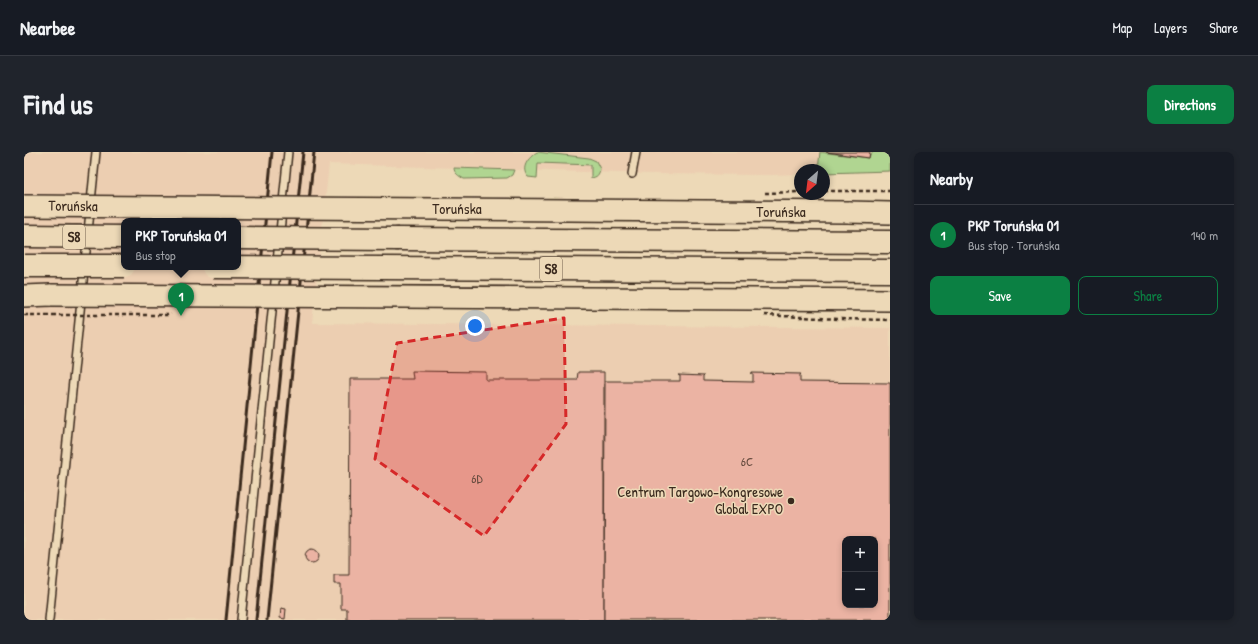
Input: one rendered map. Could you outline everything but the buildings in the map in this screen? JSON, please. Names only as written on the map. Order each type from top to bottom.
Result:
[{"type":"highway","name":"Toruńska","points":[[24,236],[121,237]]},
{"type":"highway","name":"Toruńska","points":[[241,238],[890,242]]},
{"type":"highway","name":"S8","points":[[24,266],[121,266]]},
{"type":"highway","name":"S8","points":[[241,267],[890,271]]},
{"type":"main road","name":"Toruńska","points":[[24,206],[890,212]]},
{"type":"main road","points":[[24,295],[887,300]]},
{"type":"lane","points":[[49,620],[96,152]]},
{"type":"lane","points":[[241,620],[288,152]]},
{"type":"lane","points":[[632,174],[636,152]]},
{"type":"path","points":[[830,191],[890,191]]},
{"type":"highlighted area","points":[[564,318],[566,424],[484,536],[375,459],[397,343]]},
{"type":"shaded area","points":[[24,152],[890,152],[890,172],[830,173],[830,164],[794,164],[794,174],[772,175],[651,174],[329,164],[312,323],[890,328],[890,620],[24,620]]},
{"type":"green space","points":[[537,152],[589,158],[596,161],[600,171],[595,177],[591,178],[591,165],[538,163],[537,178],[528,177],[525,170],[526,163]]},
{"type":"green space","points":[[820,152],[869,158],[872,152],[890,152],[890,171],[830,173],[830,164],[819,164]]},
{"type":"green space","points":[[454,168],[514,170],[512,175],[507,178],[464,179],[456,173]]},
{"type":"railway","points":[[226,620],[272,152]]},
{"type":"railway","points":[[256,620],[303,152]]},
{"type":"railway","points":[[267,620],[314,152]]},
{"type":"place","name":"PKP Toruńska 01","points":[[181,316]]},
{"type":"place","name":"Centrum Targowo-Kongresowe Global EXPO","points":[[791,501]]}]
